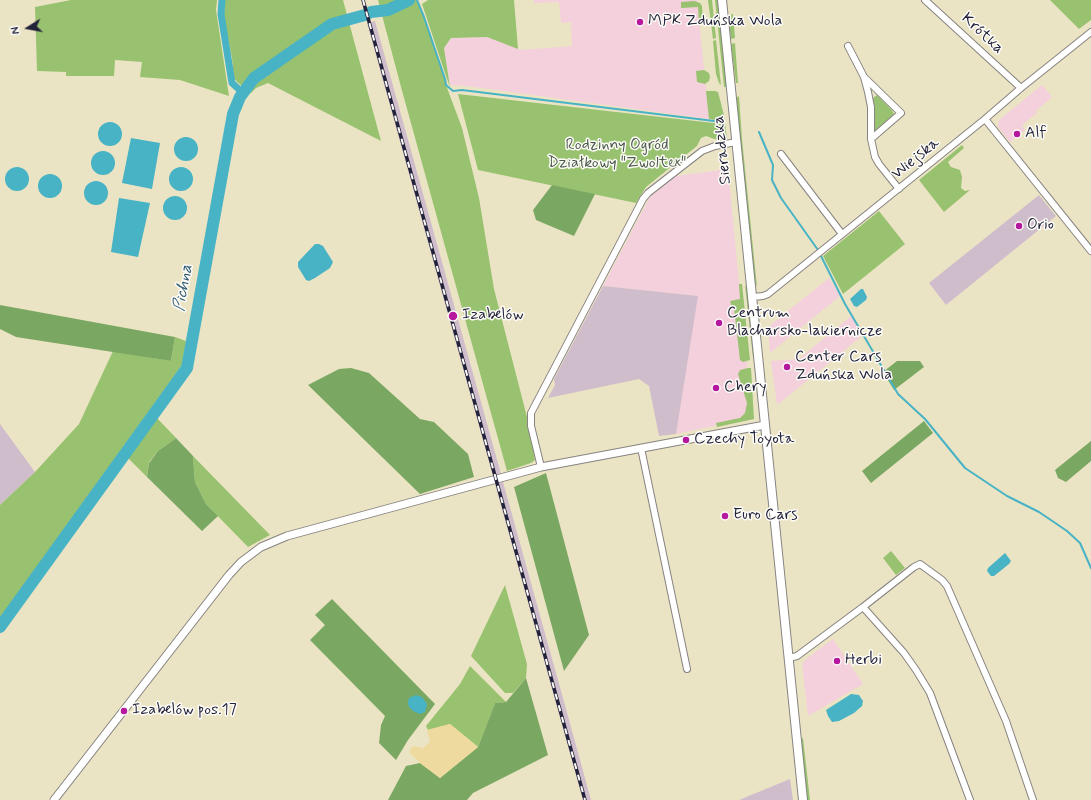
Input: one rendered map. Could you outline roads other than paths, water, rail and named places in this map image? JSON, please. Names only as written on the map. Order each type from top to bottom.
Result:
[{"type":"main road","name":"Sieradzka","points":[[722,0],[803,800]]},
{"type":"street","name":"Krótka","points":[[925,0],[1021,88]]},
{"type":"street","name":"Wiejska","points":[[752,297],[768,294],[1091,32]]},
{"type":"street","points":[[848,46],[864,77],[871,107],[871,139],[875,157],[899,189]]},
{"type":"street","points":[[864,77],[901,113],[871,139]]},
{"type":"street","points":[[985,119],[1091,251]]},
{"type":"street","points":[[542,467],[531,426],[531,413],[643,200],[648,193],[702,151],[715,146],[736,142]]},
{"type":"street","points":[[781,154],[842,234]]},
{"type":"street","points":[[54,800],[229,575],[250,554],[261,547],[287,536],[542,467],[765,425]]},
{"type":"street","points":[[641,448],[687,669]]},
{"type":"street","points":[[789,658],[798,656],[914,567],[920,564],[942,580],[947,586],[1006,721],[1033,800]]},
{"type":"street","points":[[863,607],[904,653],[930,693],[970,800]]},
{"type":"water","points":[[110,122],[119,125],[122,134],[119,143],[110,146],[101,143],[98,134],[101,125]]},
{"type":"water","points":[[186,137],[195,140],[198,149],[195,158],[186,161],[177,158],[174,149],[177,140]]},
{"type":"water","points":[[131,138],[160,143],[152,189],[122,183]]},
{"type":"water","points":[[103,151],[112,154],[115,163],[112,172],[103,175],[94,172],[91,163],[94,154]]},
{"type":"water","points":[[17,167],[26,170],[29,179],[26,188],[17,191],[8,188],[5,179],[8,170]]},
{"type":"water","points":[[181,167],[190,170],[193,179],[190,188],[181,191],[172,188],[169,179],[172,170]]},
{"type":"water","points":[[50,174],[59,177],[62,186],[59,195],[50,198],[41,195],[38,186],[41,177]]},
{"type":"water","points":[[96,181],[105,184],[108,193],[105,202],[96,205],[87,202],[84,193],[87,184]]},
{"type":"water","points":[[175,196],[184,199],[187,208],[184,217],[175,220],[166,217],[163,208],[166,199]]},
{"type":"water","points":[[119,198],[150,203],[138,257],[111,252]]},
{"type":"water","points":[[315,244],[323,246],[333,262],[330,268],[309,281],[306,280],[298,267],[298,262]]},
{"type":"water","points":[[861,289],[863,289],[867,297],[866,300],[857,307],[854,306],[850,299]]},
{"type":"water","points":[[1005,553],[1011,561],[994,576],[991,576],[987,571],[988,568]]},
{"type":"water","points":[[851,694],[859,695],[863,701],[862,706],[854,713],[839,721],[832,722],[826,710]]},
{"type":"water","points":[[416,695],[422,697],[427,704],[425,712],[420,714],[413,711],[409,707],[408,703],[409,698]]},
{"type":"waterway","points":[[222,0],[221,14],[232,83],[243,93]]},
{"type":"waterway","name":"Pichna","points":[[0,627],[187,368],[233,114],[240,97],[254,78],[332,24],[371,12],[388,10],[409,0]]},
{"type":"waterway","points":[[417,0],[446,85],[453,91],[462,90],[722,122]]},
{"type":"waterway","points":[[759,132],[773,165],[772,180],[781,198],[818,250]]},
{"type":"waterway","points":[[821,256],[845,304],[898,394],[925,419],[965,468],[1007,496],[1039,512],[1067,531],[1080,543],[1091,568]]},
{"type":"railway","points":[[363,0],[585,800]]},
{"type":"place","name":"MPK Zduńska Wola","points":[[640,22]]},
{"type":"place","name":"Alf","points":[[1017,134]]},
{"type":"place","name":"Orio","points":[[1019,226]]},
{"type":"place","name":"Izabelów","points":[[453,316]]},
{"type":"place","name":"Centrum Blacharsko-lakiernicze","points":[[719,323]]},
{"type":"place","name":"Center Cars Zduńska Wola","points":[[787,367]]},
{"type":"place","name":"Chery","points":[[716,388]]},
{"type":"place","name":"Czechy Toyota","points":[[686,440]]},
{"type":"place","name":"Euro Cars","points":[[725,516]]},
{"type":"place","name":"Herbi","points":[[837,661]]},
{"type":"place","name":"Izabelów pos.17","points":[[124,711]]},
{"type":"park label","name":"Rodzinny Ogród Działkowy \"Zwoltex\"","points":[[617,155]]}]
